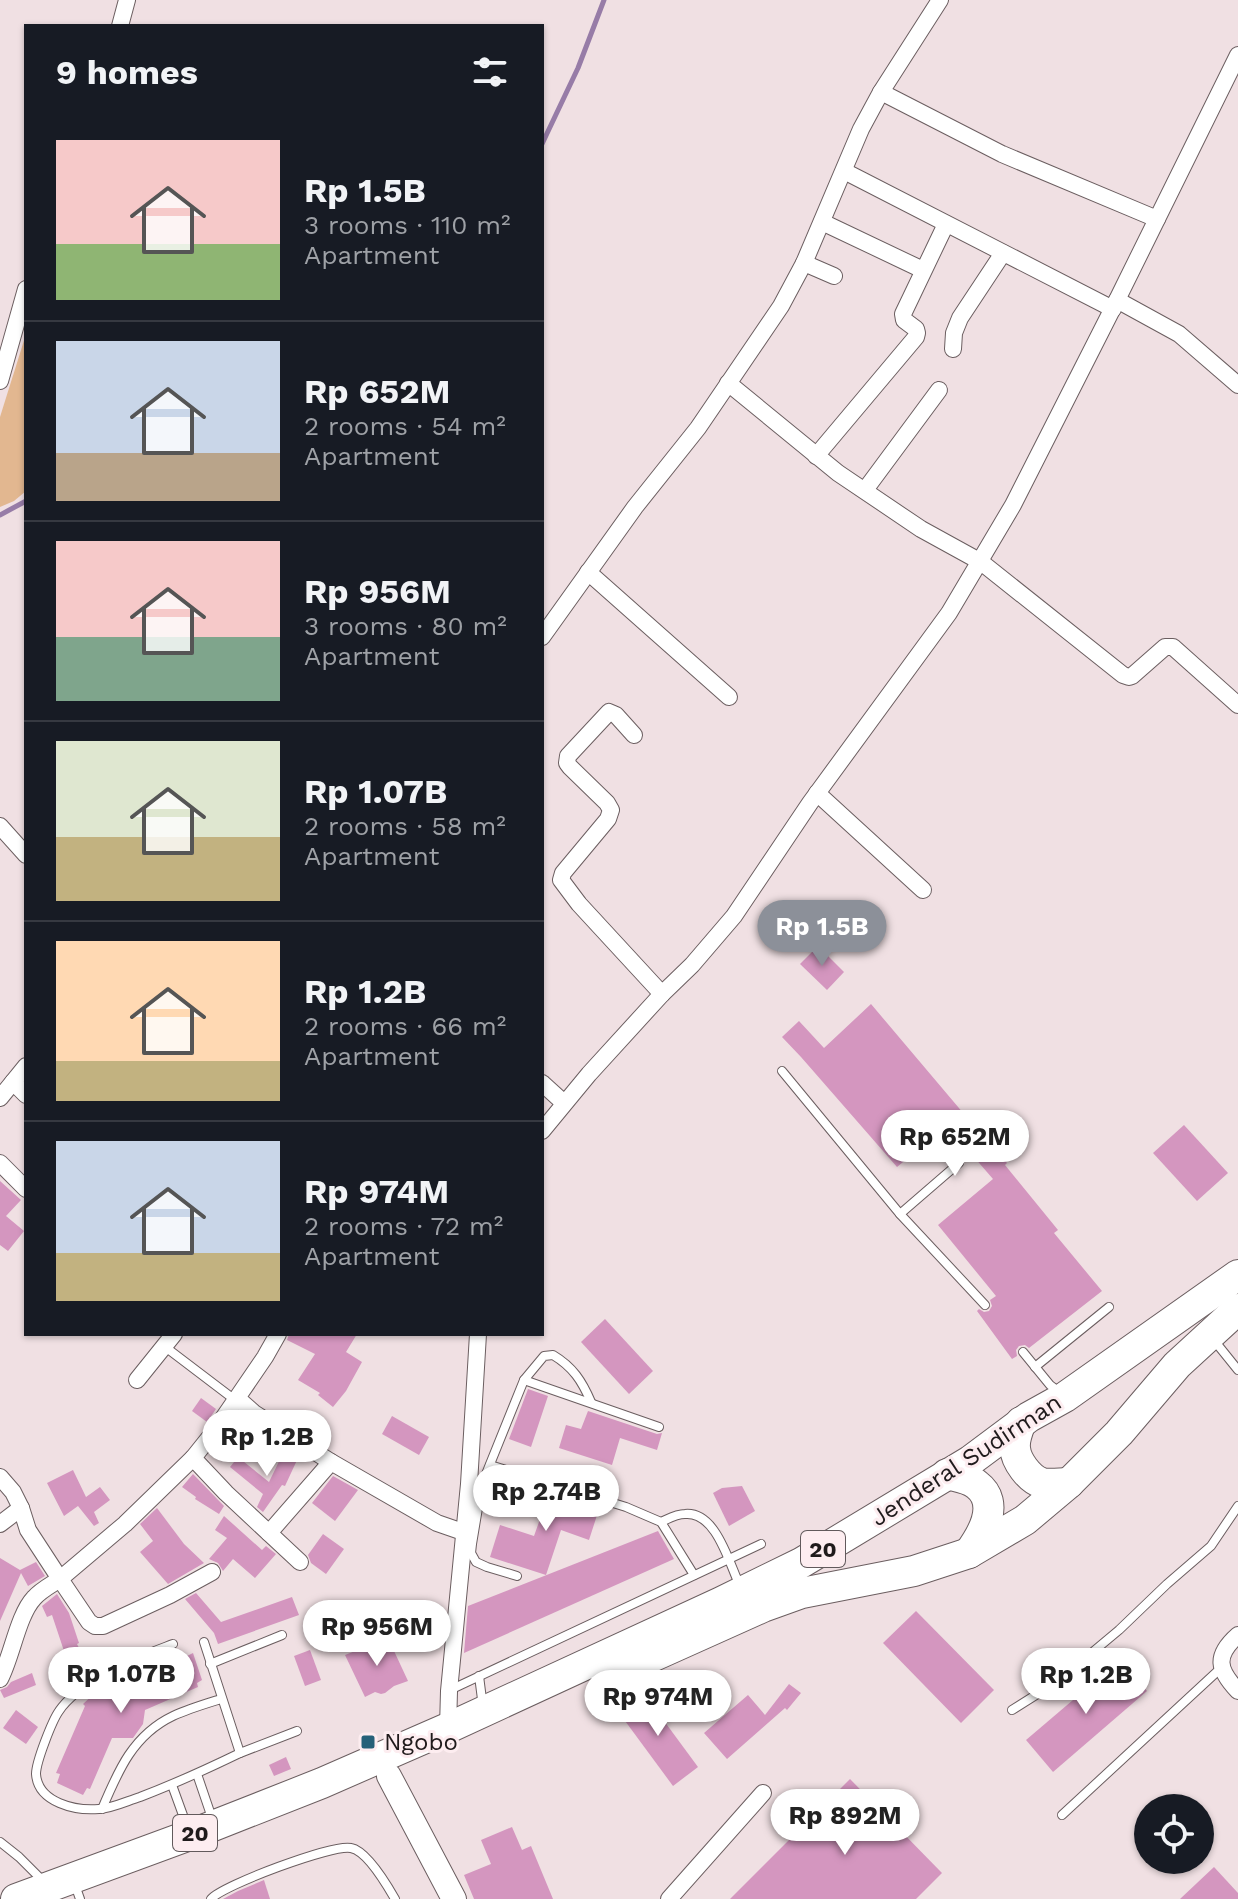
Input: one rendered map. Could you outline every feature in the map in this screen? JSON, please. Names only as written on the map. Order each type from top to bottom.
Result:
[{"type":"highway","name":"Jenderal Sudirman","points":[[71,1892],[202,1830],[322,1783],[448,1728],[801,1563],[970,1461],[1021,1422],[1065,1397],[1238,1275]]},
{"type":"highway","name":"Jenderal Sudirman","points":[[16,1899],[71,1892],[221,1845],[389,1776],[763,1607],[802,1593],[914,1571],[969,1553],[1025,1520],[1069,1483],[1119,1433],[1177,1365],[1238,1309]]},
{"type":"highway","points":[[1021,1422],[1015,1450],[1028,1474],[1042,1483],[1069,1483]]},
{"type":"highway","points":[[947,1474],[978,1485],[987,1497],[988,1519],[969,1553]]},
{"type":"main road","points":[[389,1776],[454,1899]]},
{"type":"street","points":[[121,24],[127,0]]},
{"type":"street","points":[[544,634],[635,507],[691,437],[781,306],[804,263],[861,129],[932,3]]},
{"type":"street","points":[[544,1128],[734,916],[817,793],[949,613],[1013,505],[1238,55]]},
{"type":"street","points":[[881,92],[1002,154],[1157,219]]},
{"type":"street","points":[[844,171],[1003,253],[1179,334],[1238,385]]},
{"type":"street","points":[[822,222],[923,270]]},
{"type":"street","points":[[816,456],[916,337],[916,329],[904,320],[903,314],[946,224]]},
{"type":"street","points":[[953,349],[954,333],[960,318],[1003,253]]},
{"type":"street","points":[[804,263],[834,276]]},
{"type":"street","points":[[0,381],[24,296]]},
{"type":"street","points":[[728,383],[838,473],[921,529],[981,562],[1123,675],[1132,676],[1165,647],[1173,647],[1238,705]]},
{"type":"street","points":[[865,490],[939,390]]},
{"type":"street","points":[[588,572],[729,697]]},
{"type":"street","points":[[634,735],[616,715],[609,712],[568,756],[570,767],[611,810],[608,819],[563,873],[561,880],[579,904],[662,994]]},
{"type":"street","points":[[817,793],[923,890]]},
{"type":"street","points":[[0,826],[24,853]]},
{"type":"street","points":[[0,1098],[24,1068]]},
{"type":"street","points":[[13,1082],[24,1093]]},
{"type":"street","points":[[544,1085],[564,1103]]},
{"type":"street","points":[[0,1163],[24,1187]]},
{"type":"street","points":[[0,1679],[27,1608],[36,1595],[60,1579],[125,1524],[193,1458],[277,1336]]},
{"type":"street","points":[[448,1728],[478,1336]]},
{"type":"street","points":[[137,1380],[169,1340]]},
{"type":"street","points":[[236,1399],[262,1420],[331,1462],[437,1523],[463,1532]]},
{"type":"street","points":[[193,1458],[300,1562]]},
{"type":"street","points":[[269,1533],[331,1462]]},
{"type":"street","points":[[0,1477],[13,1492],[28,1530],[89,1622],[95,1626],[103,1626],[212,1572]]},
{"type":"street","points":[[0,1524],[21,1508]]},
{"type":"street","points":[[1238,1635],[1227,1646],[1221,1668],[1225,1678],[1238,1691]]},
{"type":"street","points":[[669,1899],[763,1793]]},
{"type":"lane","points":[[782,1071],[900,1214],[985,1305]]},
{"type":"lane","points":[[900,1214],[959,1163]]},
{"type":"lane","points":[[1035,1367],[1109,1307]]},
{"type":"lane","points":[[1209,1336],[1238,1370]]},
{"type":"lane","points":[[169,1340],[236,1399]]},
{"type":"lane","points":[[1023,1352],[1050,1385],[1065,1397]]},
{"type":"lane","points":[[517,1576],[476,1562],[471,1553],[482,1484],[524,1380],[544,1356],[553,1355],[571,1367],[591,1402]]},
{"type":"lane","points":[[524,1380],[659,1427]]},
{"type":"lane","points":[[490,1465],[626,1507],[661,1522],[694,1575]]},
{"type":"lane","points":[[1012,1710],[1058,1681],[1119,1630],[1211,1546],[1238,1506]]},
{"type":"lane","points":[[661,1522],[688,1513],[702,1517],[721,1542],[743,1592]]},
{"type":"lane","points":[[449,1691],[761,1544]]},
{"type":"lane","points":[[210,1664],[282,1635]]},
{"type":"lane","points":[[204,1642],[240,1753]]},
{"type":"lane","points":[[173,1644],[119,1664],[77,1693],[60,1710],[49,1731],[36,1774],[41,1787],[52,1799],[63,1806],[102,1809],[172,1785],[240,1753],[297,1731]]},
{"type":"lane","points":[[1062,1815],[1221,1668]]},
{"type":"lane","points":[[479,1676],[483,1712]]},
{"type":"lane","points":[[102,1809],[118,1769],[141,1738],[171,1717],[221,1699]]},
{"type":"lane","points":[[197,1774],[202,1830]]},
{"type":"lane","points":[[172,1785],[202,1830]]},
{"type":"lane","points":[[0,1842],[71,1892]]},
{"type":"lane","points":[[211,1899],[216,1893],[242,1880],[326,1851],[351,1848],[366,1857],[395,1899]]},
{"type":"shaded area","points":[[24,340],[24,493],[0,507],[0,417]]},
{"type":"building","points":[[818,946],[844,972],[827,990],[800,964]]},
{"type":"building","points":[[871,1004],[1007,1163],[1005,1165],[1058,1230],[1054,1233],[1102,1291],[1029,1348],[1019,1346],[1017,1356],[1012,1359],[977,1311],[989,1311],[992,1306],[990,1300],[996,1296],[938,1225],[993,1179],[947,1126],[897,1167],[782,1037],[799,1021],[824,1048]]},
{"type":"building","points":[[1184,1125],[1228,1173],[1197,1201],[1153,1153]]},
{"type":"building","points":[[0,1181],[21,1200],[6,1216],[24,1231],[8,1251],[0,1245]]},
{"type":"building","points":[[605,1319],[653,1371],[629,1394],[581,1342]]},
{"type":"building","points":[[288,1336],[356,1336],[346,1352],[362,1362],[333,1407],[318,1395],[320,1393],[298,1380],[315,1354],[287,1340]]},
{"type":"building","points":[[528,1389],[548,1396],[531,1447],[509,1439]]},
{"type":"building","points":[[201,1398],[216,1409],[207,1422],[192,1411]]},
{"type":"building","points":[[588,1411],[662,1433],[657,1450],[620,1438],[612,1465],[559,1448],[566,1425],[581,1429]]},
{"type":"building","points":[[392,1416],[429,1437],[419,1455],[382,1434]]},
{"type":"building","points":[[284,1451],[298,1458],[285,1486],[282,1485],[263,1512],[257,1507],[263,1494],[230,1467],[238,1457],[269,1482]]},
{"type":"building","points":[[73,1470],[86,1497],[100,1487],[110,1500],[94,1512],[99,1523],[94,1526],[78,1506],[64,1516],[47,1483]]},
{"type":"building","points":[[193,1474],[224,1506],[219,1514],[182,1487]]},
{"type":"building","points":[[333,1476],[358,1490],[335,1521],[312,1503]]},
{"type":"building","points":[[742,1486],[755,1511],[729,1526],[713,1493],[722,1488]]},
{"type":"building","points":[[550,1491],[600,1506],[589,1540],[561,1530],[546,1575],[490,1557],[500,1525],[534,1536]]},
{"type":"building","points":[[157,1508],[184,1544],[204,1563],[168,1584],[140,1552],[153,1541],[140,1524]]},
{"type":"building","points":[[224,1516],[262,1550],[266,1546],[276,1554],[255,1578],[233,1559],[223,1571],[218,1563],[209,1559],[227,1538],[215,1530]]},
{"type":"building","points":[[658,1531],[674,1559],[464,1653],[468,1606]]},
{"type":"building","points":[[323,1534],[344,1549],[326,1574],[311,1563],[308,1555]]},
{"type":"building","points":[[0,1558],[20,1570],[36,1562],[45,1576],[28,1586],[21,1573],[0,1621]]},
{"type":"building","points":[[196,1593],[221,1622],[292,1597],[299,1615],[218,1644],[214,1633],[185,1599]]},
{"type":"building","points":[[57,1594],[69,1613],[77,1644],[87,1664],[71,1672],[52,1615],[47,1617],[42,1606]]},
{"type":"building","points":[[916,1611],[994,1690],[961,1723],[883,1643]]},
{"type":"building","points":[[388,1638],[408,1681],[385,1693],[375,1692],[365,1697],[345,1655]]},
{"type":"building","points":[[310,1650],[321,1680],[305,1686],[294,1656]]},
{"type":"building","points":[[183,1653],[185,1657],[193,1653],[202,1680],[197,1683],[198,1687],[145,1710],[143,1724],[133,1738],[112,1738],[90,1789],[87,1788],[83,1795],[57,1783],[60,1774],[56,1773],[85,1706],[83,1704],[111,1678]]},
{"type":"building","points":[[1120,1660],[1147,1691],[1053,1772],[1026,1740]]},
{"type":"building","points":[[32,1673],[36,1685],[4,1698],[0,1690]]},
{"type":"building","points":[[789,1684],[801,1693],[787,1710],[785,1708],[727,1759],[704,1733],[748,1695],[765,1715]]},
{"type":"building","points":[[642,1691],[698,1767],[673,1786],[617,1710]]},
{"type":"building","points":[[16,1710],[38,1727],[26,1744],[3,1728]]},
{"type":"building","points":[[286,1757],[291,1769],[274,1776],[269,1765]]},
{"type":"building","points":[[850,1779],[942,1873],[916,1899],[730,1899]]},
{"type":"building","points":[[512,1827],[522,1850],[531,1846],[553,1899],[474,1899],[464,1875],[491,1864],[481,1840]]},
{"type":"building","points":[[1214,1867],[1238,1893],[1238,1899],[1180,1899],[1207,1874],[1214,1874]]},
{"type":"building","points":[[264,1880],[270,1899],[223,1899],[238,1891]]},
{"type":"waterway","points":[[544,140],[578,68],[604,0]]},
{"type":"waterway","points":[[0,515],[24,502]]},
{"type":"place","name":"Ngobo","points":[[368,1742]]}]
